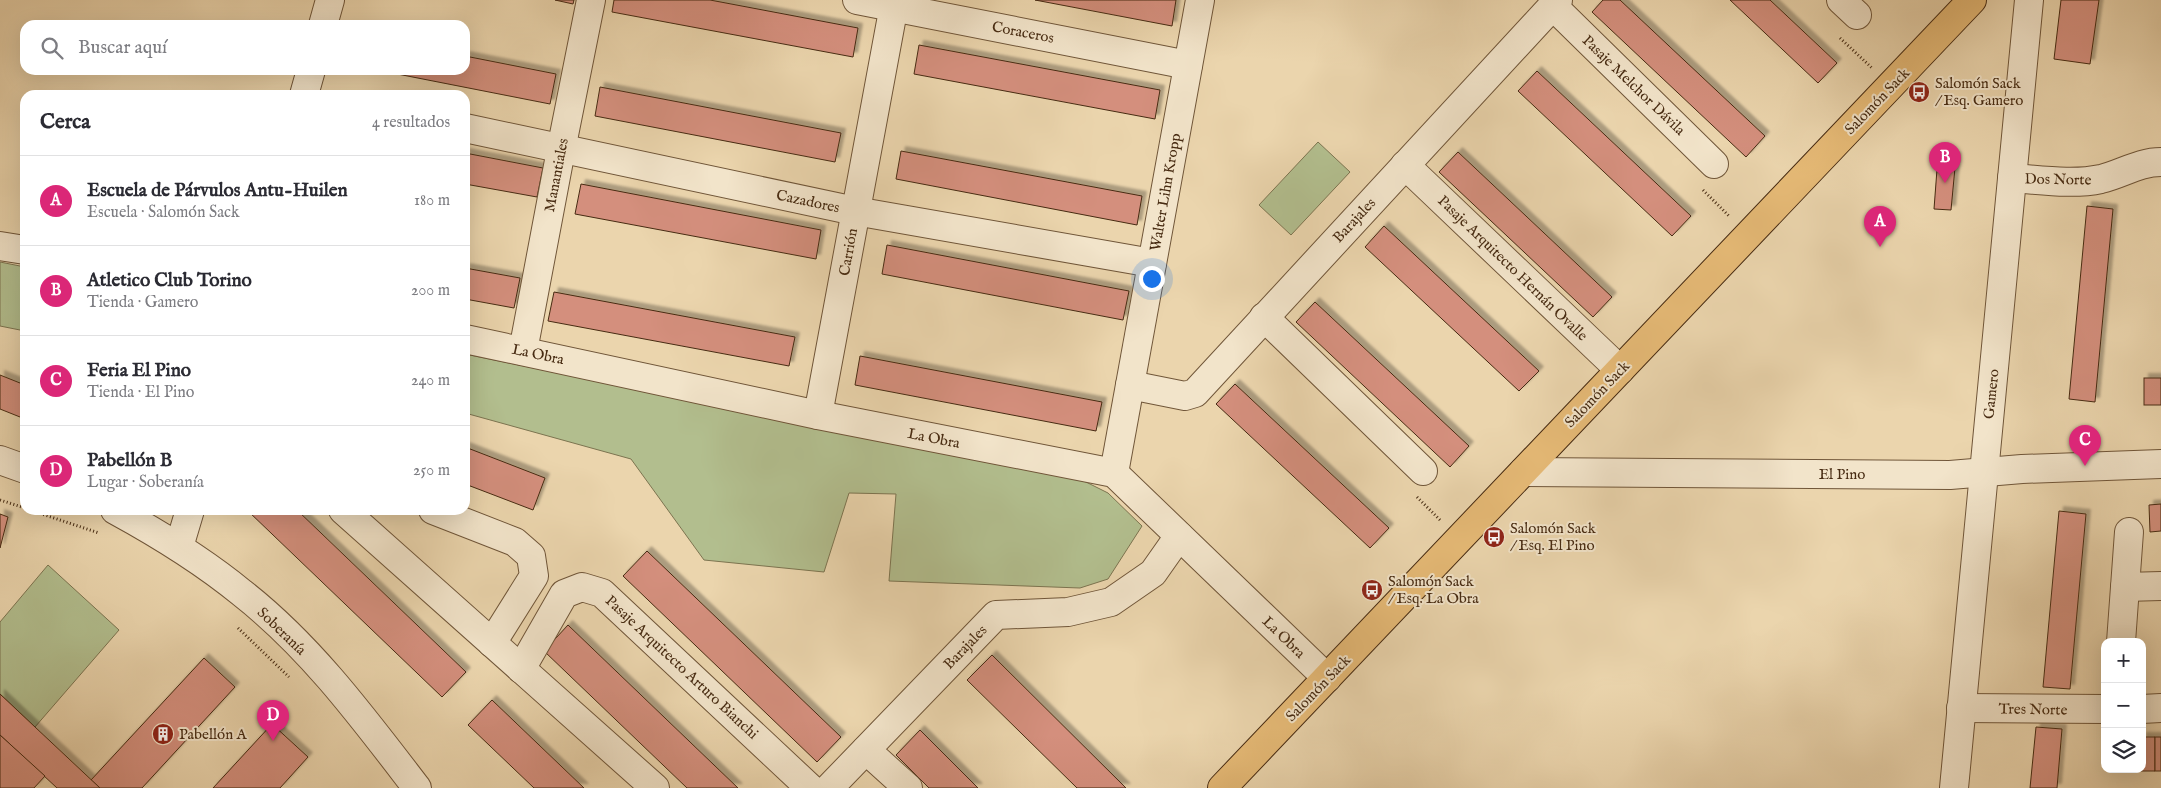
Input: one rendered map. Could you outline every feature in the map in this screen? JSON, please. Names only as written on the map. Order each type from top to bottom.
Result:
[{"type":"main road","name":"Salomón Sack","points":[[1222,788],[1972,0]]},
{"type":"street","points":[[324,20],[330,0]]},
{"type":"street","name":"Manantiales","points":[[524,351],[591,0]]},
{"type":"street","name":"Coraceros","points":[[857,0],[894,4],[1188,65]]},
{"type":"street","name":"Walter Lihn Kropp","points":[[1114,473],[1200,0]]},
{"type":"street","name":"Gamero","points":[[1954,788],[2029,0]]},
{"type":"street","name":"Pasaje Melchor Dávila","points":[[1555,3],[1714,164]]},
{"type":"street","name":"Barajales","points":[[1130,385],[1185,396],[1195,393],[1555,3]]},
{"type":"street","name":"Carrión","points":[[818,415],[894,4]]},
{"type":"street","name":"Cazadores","points":[[470,129],[561,150],[856,211],[1152,263]]},
{"type":"street","name":"Dos Norte","points":[[2012,178],[2086,182],[2112,176],[2142,164],[2161,162]]},
{"type":"street","name":"Pasaje Arquitecto Hernán Ovalle","points":[[1405,165],[1620,370]]},
{"type":"street","points":[[0,246],[20,249]]},
{"type":"street","points":[[1264,317],[1420,484]]},
{"type":"street","name":"La Obra","points":[[470,340],[818,415],[1114,473],[1327,678]]},
{"type":"street","points":[[0,460],[20,468]]},
{"type":"street","name":"El Pino","points":[[1523,472],[1950,475],[1983,474],[2022,469],[2161,464]]},
{"type":"street","name":"Soberanía","points":[[124,515],[179,547],[243,593],[284,630],[325,673],[364,719],[417,788]]},
{"type":"street","points":[[179,547],[189,515]]},
{"type":"street","points":[[349,515],[655,788]]},
{"type":"street","points":[[446,515],[515,542],[531,556],[534,576],[492,643]]},
{"type":"street","points":[[2121,638],[2129,532]]},
{"type":"street","name":"Barajales","points":[[829,788],[996,615],[1068,612],[1111,602],[1153,573],[1179,536]]},
{"type":"street","points":[[2125,587],[2161,586]]},
{"type":"street","name":"Pasaje Arquitecto Arturo Bianchi","points":[[521,669],[564,594],[582,587],[602,592],[810,788]]},
{"type":"street","name":"Tres Norte","points":[[1961,708],[2101,709]]},
{"type":"street","points":[[2146,709],[2161,708]]},
{"type":"street","points":[[866,750],[908,788]]},
{"type":"path","points":[[1846,43],[1891,85]]},
{"type":"path","points":[[1714,164],[1696,183],[1749,235]]},
{"type":"path","points":[[1420,484],[1460,539]]},
{"type":"path","points":[[0,500],[20,506]]},
{"type":"path","points":[[45,515],[106,536]]},
{"type":"path","points":[[232,622],[296,683]]},
{"type":"green space","points":[[1318,142],[1350,172],[1291,235],[1259,205]]},
{"type":"green space","points":[[0,262],[20,266],[20,330],[0,326]]},
{"type":"green space","points":[[470,355],[1082,480],[1108,493],[1142,526],[1108,579],[1080,588],[889,581],[896,494],[849,493],[824,572],[704,560],[631,459],[470,414]]},
{"type":"green space","points":[[48,565],[119,630],[35,727],[0,694],[0,622]]},
{"type":"building","points":[[555,0],[574,0],[573,4]]},
{"type":"building","points":[[614,0],[710,0],[858,28],[853,57],[612,12]]},
{"type":"building","points":[[1035,0],[1176,0],[1172,26]]},
{"type":"building","points":[[1603,0],[1620,0],[1765,136],[1746,157],[1592,12]]},
{"type":"building","points":[[1730,0],[1770,0],[1837,63],[1818,83]]},
{"type":"building","points":[[2061,0],[2099,0],[2090,64],[2054,59]]},
{"type":"building","points":[[919,45],[1160,90],[1155,119],[914,74]]},
{"type":"building","points":[[470,57],[556,74],[550,104],[402,75],[470,75]]},
{"type":"building","points":[[1537,71],[1691,216],[1672,236],[1518,91]]},
{"type":"building","points":[[600,87],[841,133],[835,162],[595,116]]},
{"type":"building","points":[[901,151],[1142,196],[1137,225],[896,179]]},
{"type":"building","points":[[1458,152],[1612,297],[1593,317],[1439,172]]},
{"type":"building","points":[[470,154],[543,168],[537,197],[470,185]]},
{"type":"building","points":[[1938,156],[1956,157],[1951,210],[1934,209]]},
{"type":"building","points":[[581,184],[821,230],[816,259],[575,214]]},
{"type":"building","points":[[2087,206],[2113,209],[2095,402],[2069,399]]},
{"type":"building","points":[[1384,226],[1539,371],[1519,391],[1365,247]]},
{"type":"building","points":[[887,245],[1129,291],[1123,320],[882,274]]},
{"type":"building","points":[[470,269],[520,278],[514,308],[470,300]]},
{"type":"building","points":[[554,292],[795,337],[789,366],[548,321]]},
{"type":"building","points":[[1315,302],[1469,446],[1450,467],[1296,322]]},
{"type":"building","points":[[860,356],[1102,402],[1096,431],[855,385]]},
{"type":"building","points":[[0,375],[20,383],[20,417],[0,409]]},
{"type":"building","points":[[2144,378],[2161,378],[2161,405],[2144,405]]},
{"type":"building","points":[[1235,384],[1389,528],[1370,548],[1216,404]]},
{"type":"building","points":[[470,449],[545,478],[533,510],[470,486]]},
{"type":"building","points":[[2161,504],[2161,531],[2150,532],[2149,505]]},
{"type":"building","points":[[2059,511],[2086,514],[2070,689],[2043,687]]},
{"type":"building","points":[[0,514],[8,517],[0,548]]},
{"type":"building","points":[[252,515],[302,515],[466,672],[442,697]]},
{"type":"building","points":[[647,551],[841,737],[817,762],[623,576]]},
{"type":"building","points":[[568,625],[738,788],[687,788],[544,651]]},
{"type":"building","points":[[992,655],[1126,788],[1077,788],[967,680]]},
{"type":"building","name":"Pabellón A","points":[[204,658],[235,687],[142,788],[100,788],[91,780]]},
{"type":"building","points":[[0,694],[100,788],[57,788],[0,735]]},
{"type":"building","points":[[492,700],[584,788],[534,788],[468,725]]},
{"type":"building","points":[[272,724],[308,757],[280,788],[213,788]]},
{"type":"building","points":[[2036,727],[2062,729],[2057,788],[2030,788]]},
{"type":"building","points":[[920,730],[978,788],[929,788],[896,755]]},
{"type":"building","points":[[0,735],[45,776],[34,788],[0,788]]},
{"type":"building","points":[[2146,737],[2155,737],[2155,771],[2146,771]]},
{"type":"building","points":[[2155,737],[2161,737],[2161,771],[2155,771]]},
{"type":"place","name":"Salomón Sack / Esq. Gamero","points":[[1919,92]]},
{"type":"place","name":"Atletico Club Torino","points":[[1945,183]]},
{"type":"place","name":"Escuela de Párvulos Antu-Huilen","points":[[1880,247]]},
{"type":"place","name":"Feria El Pino","points":[[2085,466]]},
{"type":"place","name":"Salomón Sack / Esq. El Pino","points":[[1494,537]]},
{"type":"place","name":"Salomón Sack / Esq. La Obra","points":[[1372,590]]},
{"type":"place","name":"Pabellón A","points":[[163,734]]},
{"type":"place","name":"Pabellón B","points":[[273,741]]}]
